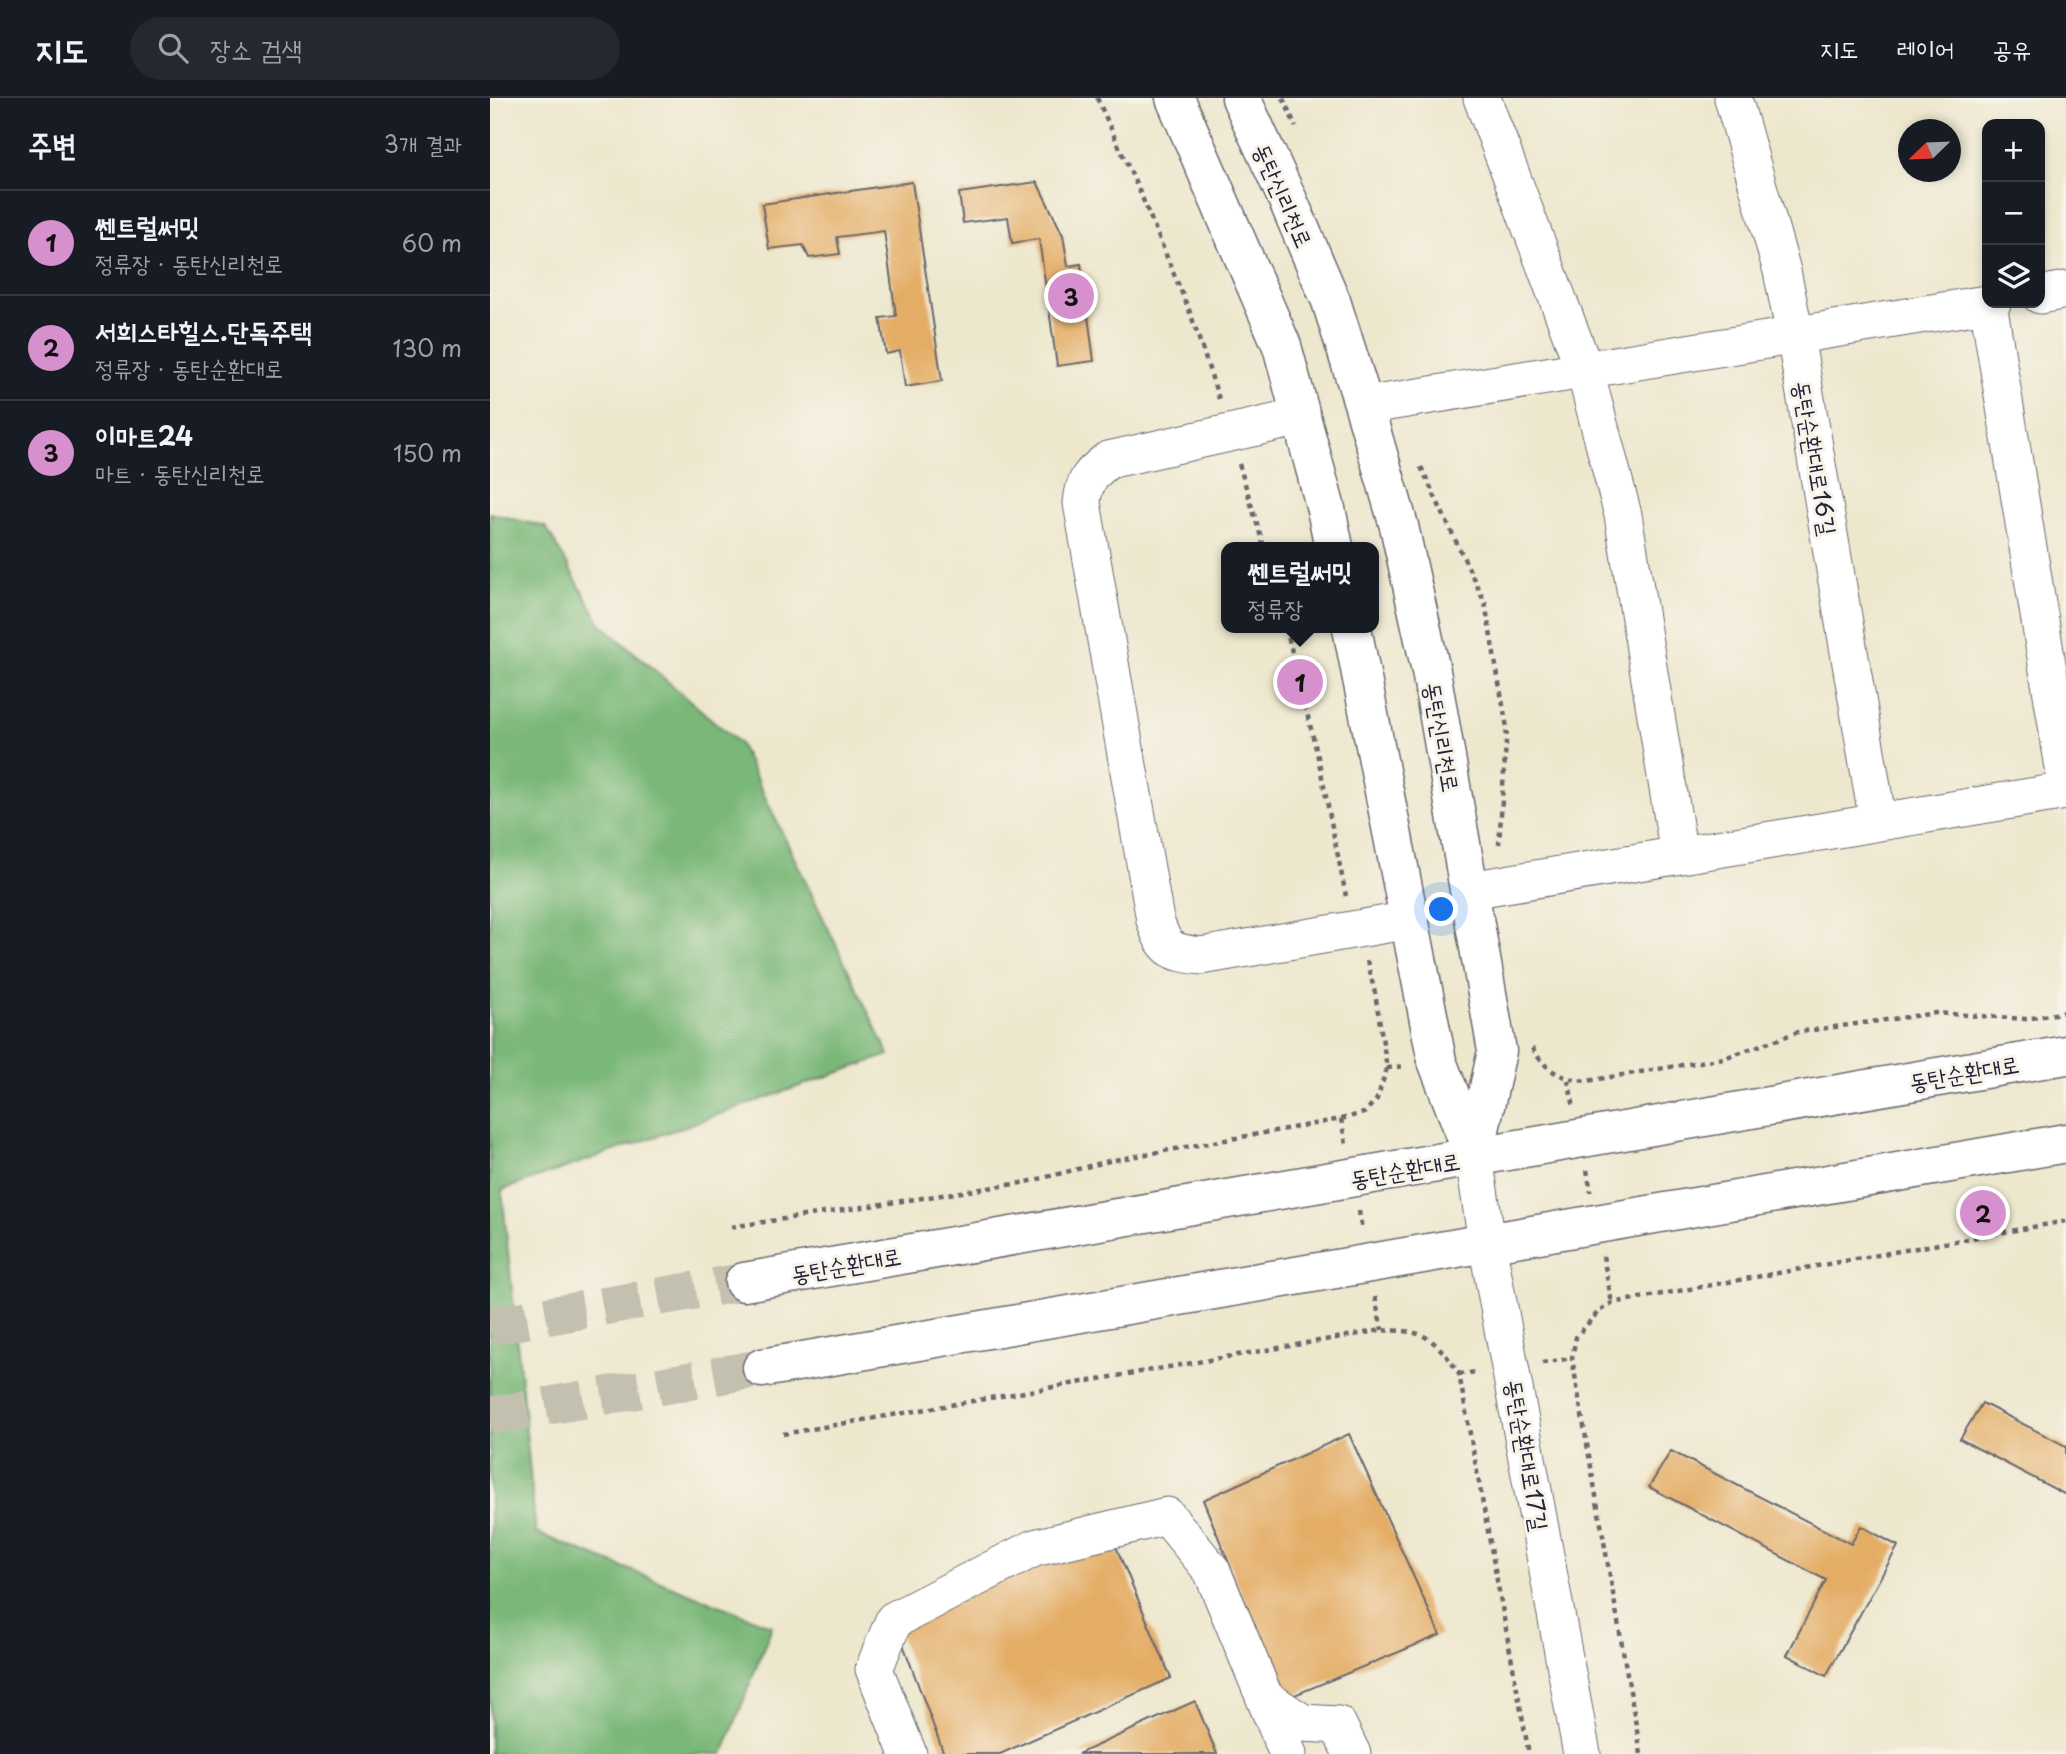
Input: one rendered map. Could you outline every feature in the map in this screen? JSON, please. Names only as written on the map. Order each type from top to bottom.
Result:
[{"type":"main road","points":[[1175,98],[1282,346],[1333,542]]},
{"type":"main road","name":"동탄신리천로","points":[[1241,98],[1331,301],[1399,526],[1432,671],[1497,1051],[1474,1157]]},
{"type":"main road","points":[[1353,633],[1437,1061],[1474,1157]]},
{"type":"main road","name":"동탄순환대로","points":[[744,1282],[2066,1055]]},
{"type":"main road","points":[[762,1368],[2066,1143]]},
{"type":"street","points":[[1482,98],[1585,371],[1623,515],[1679,855]]},
{"type":"street","name":"동탄순환대로16길","points":[[1733,98],[1782,271],[1795,335],[1878,822]]},
{"type":"street","points":[[2045,294],[2066,290]]},
{"type":"street","points":[[1364,406],[1982,304]]},
{"type":"street","points":[[1991,308],[2066,780]]},
{"type":"street","points":[[1301,418],[1108,460],[1091,473],[1084,486],[1082,503],[1155,920],[1162,940],[1176,952],[1201,956],[1410,920]]},
{"type":"street","points":[[1470,890],[2066,791]]},
{"type":"street","name":"동탄순환대로17길","points":[[1474,1157],[1487,1243],[1582,1754]]},
{"type":"street","points":[[908,1754],[873,1669],[894,1619],[1034,1548],[1167,1516],[1212,1571],[1288,1754]]},
{"type":"street","points":[[1265,1698],[1303,1723],[1338,1725],[1350,1754]]},
{"type":"street","points":[[878,1754],[893,1719]]},
{"type":"street","points":[[1322,1754],[1328,1749],[1350,1754]]},
{"type":"path","points":[[1097,98],[1191,314],[1231,434],[1263,542]]},
{"type":"path","points":[[732,1227],[1027,1182],[1109,1161],[1364,1113],[1377,1099],[1387,1068],[1375,993],[1358,929],[1343,889],[1318,757],[1287,633]]},
{"type":"path","points":[[1531,1046],[1542,1064],[1568,1080],[1587,1081],[1724,1058],[1798,1032],[1936,1013],[2026,1018],[2066,1012]]},
{"type":"path","points":[[1341,1119],[1382,1330]]},
{"type":"path","points":[[1641,1754],[1572,1358],[1576,1337],[1599,1311],[1612,1303],[2066,1222]]},
{"type":"path","points":[[783,1434],[1382,1330],[1417,1333],[1435,1344],[1449,1358],[1459,1374],[1529,1754]]},
{"type":"green space","points":[[490,513],[546,527],[601,624],[739,743],[889,1055],[502,1190],[536,1533],[772,1626],[723,1754],[490,1754]]},
{"type":"building","points":[[912,182],[942,381],[905,387],[900,351],[886,354],[880,318],[896,316],[884,231],[837,237],[840,254],[809,258],[803,245],[769,249],[762,204]]},
{"type":"building","points":[[1037,182],[1063,235],[1068,266],[1081,264],[1094,361],[1057,366],[1039,239],[1012,243],[1008,217],[963,223],[959,193]]},
{"type":"building","points":[[1982,1403],[2066,1446],[2066,1495],[1960,1439]]},
{"type":"building","points":[[1349,1434],[1440,1635],[1285,1699],[1203,1500]]},
{"type":"building","points":[[1671,1451],[1851,1544],[1861,1526],[1898,1546],[1826,1676],[1787,1655],[1826,1580],[1649,1487]]},
{"type":"building","points":[[1109,1530],[1171,1678],[1000,1754],[944,1754],[894,1620]]},
{"type":"building","points":[[1195,1701],[1217,1754],[1078,1754]]},
{"type":"tunnel","points":[[490,1326],[744,1282]]},
{"type":"tunnel","points":[[490,1416],[762,1368]]},
{"type":"place","name":"이마트24","points":[[1071,296]]},
{"type":"place","name":"쎈트럴써밋","points":[[1300,682]]},
{"type":"place","name":"서희스타힐스.단독주택","points":[[1983,1213]]}]
